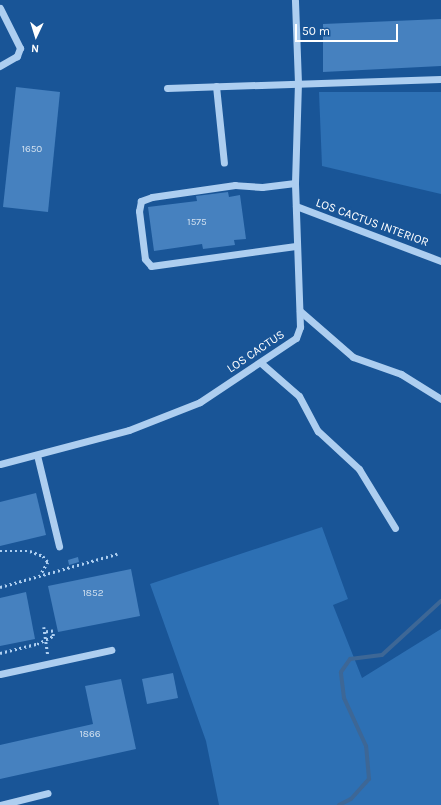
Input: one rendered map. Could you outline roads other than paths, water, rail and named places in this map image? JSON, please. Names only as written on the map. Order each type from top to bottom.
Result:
[{"type":"street","name":"LOS CACTUS","points":[[0,464],[37,455],[165,417],[200,402],[261,363],[296,338],[300,311],[296,246],[295,183],[298,83],[295,0]]},
{"type":"street","points":[[0,8],[20,48],[17,56],[0,66]]},
{"type":"street","points":[[167,88],[441,79]]},
{"type":"street","points":[[216,86],[224,163]]},
{"type":"street","points":[[295,183],[266,187],[235,185],[152,197],[141,200],[139,211],[145,259],[151,266],[296,246]]},
{"type":"street","name":"LOS CACTUS INTERIOR","points":[[296,206],[441,261]]},
{"type":"street","points":[[300,311],[353,357],[401,374],[441,399]]},
{"type":"street","points":[[261,363],[298,396],[318,431],[359,469],[396,528]]},
{"type":"street","points":[[37,455],[58,546]]},
{"type":"street","points":[[0,674],[111,650]]},
{"type":"street","points":[[0,804],[48,793]]},
{"type":"waterway","points":[[339,805],[351,799],[369,779],[366,746],[344,698],[341,672],[350,659],[382,655],[441,601]]}]
